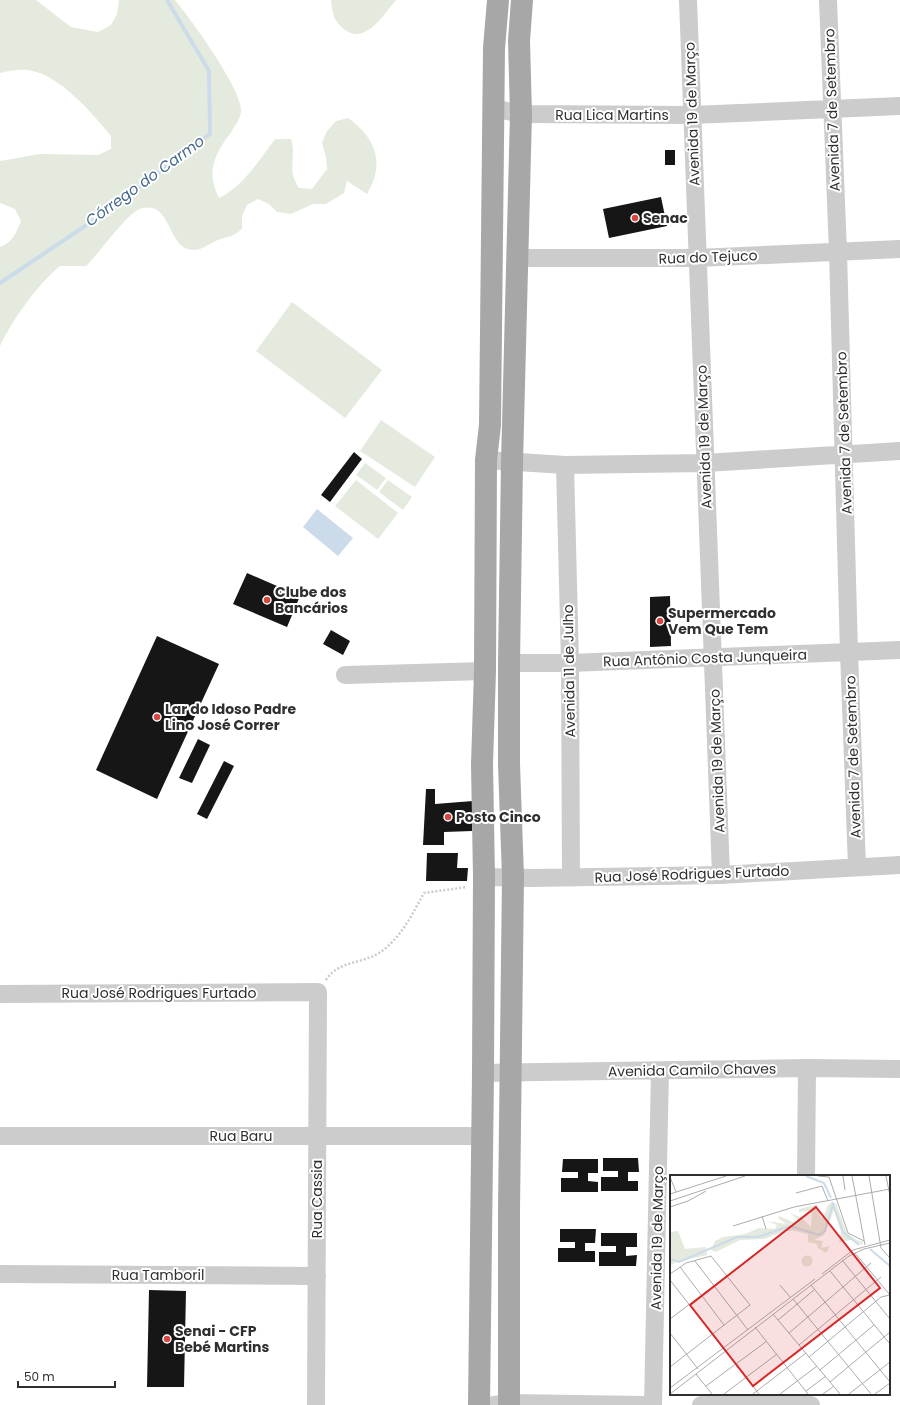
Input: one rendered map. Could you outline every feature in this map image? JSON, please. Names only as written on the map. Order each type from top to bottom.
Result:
[{"type":"main road","points":[[479,1405],[483,1073],[478,880],[485,671],[486,460],[490,425],[494,48],[498,0]]},
{"type":"main road","points":[[504,1404],[513,876],[509,764],[512,463],[521,114],[520,41],[522,0]]},
{"type":"main road","points":[[482,764],[509,764]]},
{"type":"street","name":"Avenida 19 de Março","points":[[688,0],[721,875]]},
{"type":"street","name":"Avenida 7 de Setembro","points":[[828,0],[845,453],[849,652],[857,867]]},
{"type":"street","name":"Rua Lica Martins","points":[[493,108],[521,114],[692,115],[900,106]]},
{"type":"street","name":"Rua do Tejuco","points":[[517,258],[698,258],[900,249]]},
{"type":"street","points":[[486,460],[512,463],[565,465],[705,463],[845,453],[900,451]]},
{"type":"street","name":"Avenida 11 de Julho","points":[[565,465],[570,663],[571,877]]},
{"type":"street","name":"Rua Antônio Costa Junqueira","points":[[510,663],[570,663],[900,650]]},
{"type":"street","points":[[345,675],[485,671]]},
{"type":"street","name":"Rua José Rodrigues Furtado","points":[[478,880],[513,876],[531,878],[617,878],[721,875],[900,865]]},
{"type":"street","name":"Rua José Rodrigues Furtado","points":[[0,994],[318,992]]},
{"type":"street","name":"Rua Cassia","points":[[316,1405],[318,992]]},
{"type":"street","points":[[806,1175],[807,1068]]},
{"type":"street","name":"Avenida Camilo Chaves","points":[[483,1073],[807,1068],[900,1069]]},
{"type":"street","name":"Avenida 19 de Março","points":[[653,1405],[660,1071]]},
{"type":"street","name":"Rua Baru","points":[[0,1136],[482,1136]]},
{"type":"street","name":"Rua Tamboril","points":[[0,1274],[317,1276]]},
{"type":"street","points":[[504,1404],[644,1405]]},
{"type":"street","points":[[701,1405],[811,1405]]},
{"type":"path","points":[[318,992],[332,971],[382,951],[406,925],[424,893],[467,887],[478,880]]},
{"type":"shaded area","points":[[0,0],[36,0],[71,27],[98,32],[111,25],[117,14],[119,0],[175,0],[215,55],[240,102],[241,112],[237,123],[224,141],[216,156],[214,164],[213,180],[219,198],[236,187],[243,180],[275,139],[291,139],[293,146],[292,169],[295,181],[299,188],[312,189],[327,169],[326,157],[322,143],[327,131],[336,121],[348,118],[365,134],[371,142],[375,152],[376,172],[373,183],[367,194],[347,181],[344,193],[326,204],[313,204],[291,214],[277,212],[269,204],[258,199],[247,205],[242,216],[242,229],[232,235],[195,250],[186,248],[179,243],[158,211],[151,208],[140,209],[127,218],[86,266],[60,266],[51,274],[26,303],[0,346],[0,247],[11,240],[21,221],[15,209],[0,203],[0,161],[40,154],[98,155],[111,149],[111,136],[85,106],[51,79],[40,73],[28,70],[14,70],[0,73]]},
{"type":"shaded area","points":[[331,0],[396,0],[374,26],[360,34],[353,34],[338,24],[333,13]]},
{"type":"shaded area","points":[[292,302],[382,370],[345,418],[256,351]]},
{"type":"shaded area","points":[[381,420],[435,457],[415,487],[360,451]]},
{"type":"shaded area","points":[[365,463],[386,478],[377,490],[356,475]]},
{"type":"shaded area","points":[[356,480],[398,513],[378,539],[335,506]]},
{"type":"shaded area","points":[[388,480],[412,497],[403,510],[379,492]]},
{"type":"water","points":[[317,509],[353,538],[338,556],[303,527]]},
{"type":"building","points":[[665,150],[675,150],[675,165],[665,165]]},
{"type":"building","name":"Senac","points":[[661,197],[667,226],[609,238],[603,209]]},
{"type":"building","points":[[354,452],[362,459],[330,502],[321,495]]},
{"type":"building","name":"Clube dos Bancários","points":[[247,573],[300,596],[287,627],[233,604]]},
{"type":"building","name":"Supermercado Vem Que Tem","points":[[670,596],[671,646],[650,647],[650,597]]},
{"type":"building","points":[[331,630],[350,641],[343,655],[323,644]]},
{"type":"building","name":"Lar do Idoso Padre Lino José Correr","points":[[157,636],[219,664],[157,799],[96,770]]},
{"type":"building","points":[[198,739],[210,745],[192,783],[179,778]]},
{"type":"building","points":[[224,761],[234,766],[207,819],[197,814]]},
{"type":"building","name":"Posto Cinco","points":[[426,789],[435,789],[435,804],[473,801],[472,831],[444,832],[444,845],[423,845]]},
{"type":"building","points":[[427,853],[458,853],[457,868],[468,868],[467,881],[426,881]]},
{"type":"building","points":[[603,1158],[638,1158],[639,1172],[628,1172],[628,1181],[638,1181],[638,1191],[601,1191],[601,1177],[618,1177],[618,1171],[603,1171]]},
{"type":"building","points":[[563,1159],[598,1159],[598,1173],[588,1173],[588,1181],[598,1182],[598,1192],[561,1192],[561,1178],[578,1178],[578,1172],[562,1172]]},
{"type":"building","points":[[560,1229],[596,1229],[595,1243],[585,1243],[585,1251],[595,1251],[595,1262],[558,1262],[558,1248],[575,1248],[575,1242],[560,1242]]},
{"type":"building","points":[[601,1233],[637,1233],[637,1247],[626,1247],[626,1256],[637,1255],[636,1266],[599,1266],[599,1252],[616,1252],[616,1246],[601,1246]]},
{"type":"building","name":"Senai - CFP Bebé Martins","points":[[149,1290],[186,1291],[184,1387],[147,1387]]},
{"type":"waterway","name":"Córrego do Carmo","points":[[0,283],[106,212],[210,134],[209,71],[167,0]]},
{"type":"place","name":"Senac","points":[[635,218]]},
{"type":"place","name":"Clube dos Bancários","points":[[267,600]]},
{"type":"place","name":"Supermercado Vem Que Tem","points":[[660,621]]},
{"type":"place","name":"Lar do Idoso Padre Lino José Correr","points":[[157,717]]},
{"type":"place","name":"Posto Cinco","points":[[448,817]]},
{"type":"place","name":"Senai - CFP Bebé Martins","points":[[167,1339]]}]
